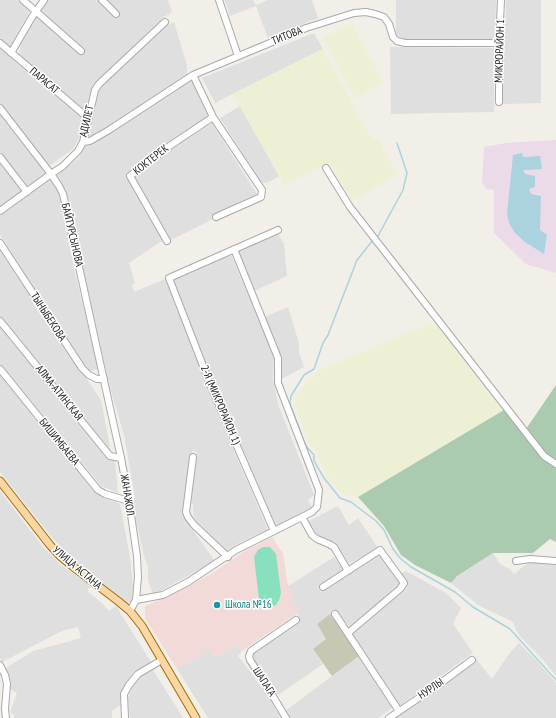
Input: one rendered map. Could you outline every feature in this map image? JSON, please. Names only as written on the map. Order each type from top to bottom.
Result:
[{"type":"main road","name":"УЛИЦА АСТАНА","points":[[0,481],[55,551],[76,570],[118,600],[130,611],[142,626],[196,718]]},
{"type":"main road","name":"УЛИЦА АСТАНА","points":[[130,611],[193,718]]},
{"type":"street","points":[[23,0],[81,51]]},
{"type":"street","points":[[11,53],[44,0]]},
{"type":"street","points":[[102,0],[116,14]]},
{"type":"street","points":[[219,0],[238,56]]},
{"type":"street","name":"МИКРОРАЙОН 1","points":[[498,102],[501,0]]},
{"type":"street","name":"ТИТОВА","points":[[82,142],[90,141],[109,130],[193,75],[306,28],[354,13],[362,12],[384,17],[390,24],[393,36],[397,41],[405,43],[499,43]]},
{"type":"street","name":"АДИЛЕТ","points":[[0,211],[63,166],[78,151],[82,142],[95,90],[99,84],[165,22]]},
{"type":"street","name":"ПАРАСАТ","points":[[0,43],[88,118]]},
{"type":"street","points":[[193,75],[213,117],[262,190],[261,196],[216,217]]},
{"type":"street","name":"БАЙТУРСЫНОВА","points":[[0,108],[51,174],[63,194],[104,379]]},
{"type":"street","name":"КОКТЕРЕК","points":[[167,241],[130,176],[165,148],[213,117]]},
{"type":"street","points":[[0,157],[27,192]]},
{"type":"street","points":[[326,168],[350,207],[544,456],[556,464]]},
{"type":"street","points":[[136,600],[163,595],[188,582],[228,557],[236,550],[312,512],[317,507],[319,490],[278,383],[278,358],[234,249],[278,230]]},
{"type":"street","name":"ТЫНЫБЕКОВА","points":[[0,244],[82,368],[89,375],[97,379],[104,379]]},
{"type":"street","name":"2-Я (МИКРОРАЙОН 1)","points":[[234,249],[169,278],[212,389],[274,531]]},
{"type":"street","name":"АЛМА-АТИНСКАЯ","points":[[0,321],[110,456],[121,458]]},
{"type":"street","name":"БИШИМБАЕВА","points":[[0,369],[98,490],[105,494],[129,501]]},
{"type":"street","name":"ЖАНАЖОЛ","points":[[104,379],[121,458],[137,556],[138,577],[136,600],[130,611]]},
{"type":"street","points":[[193,457],[186,512],[194,525],[228,557]]},
{"type":"street","points":[[302,517],[312,535],[334,547],[348,571]]},
{"type":"street","points":[[323,587],[380,550],[404,583],[400,589],[348,633]]},
{"type":"street","points":[[516,561],[530,559],[556,562]]},
{"type":"street","points":[[335,614],[399,711]]},
{"type":"street","name":"ШАПАГА","points":[[286,718],[249,656],[251,651],[296,620]]},
{"type":"street","name":"НУРЛЫ","points":[[389,718],[472,660]]},
{"type":"street","points":[[125,718],[124,694],[129,685],[138,674],[160,661]]},
{"type":"street","points":[[0,665],[5,674],[7,684],[5,709],[6,718]]},
{"type":"shaded area","points":[[0,0],[17,0],[30,11],[10,47],[0,38]]},
{"type":"shaded area","points":[[48,0],[98,0],[117,19],[120,15],[106,0],[168,0],[172,12],[164,17],[93,85],[85,111],[19,55],[21,42],[37,16],[81,54],[85,51],[40,10]]},
{"type":"shaded area","points":[[225,0],[253,0],[256,5],[268,0],[312,0],[318,18],[268,38],[256,6],[230,16]]},
{"type":"shaded area","points":[[396,0],[496,0],[495,39],[407,40],[396,35]]},
{"type":"shaded area","points":[[506,0],[541,0],[541,103],[503,104],[503,37]]},
{"type":"shaded area","points":[[174,22],[187,65],[187,76],[106,128],[88,137],[99,90],[103,84],[166,26]]},
{"type":"shaded area","points":[[352,24],[383,82],[355,99],[323,37]]},
{"type":"shaded area","points":[[314,33],[323,49],[215,103],[202,78]]},
{"type":"shaded area","points":[[390,47],[494,48],[494,112],[391,114]]},
{"type":"shaded area","points":[[0,48],[84,119],[80,136],[73,149],[49,166],[0,103]]},
{"type":"shaded area","points":[[323,49],[373,141],[378,139],[398,175],[352,201],[329,163],[284,185],[233,94]]},
{"type":"shaded area","points":[[191,79],[208,117],[160,147],[126,174],[163,240],[129,263],[135,283],[132,285],[134,292],[165,279],[209,392],[268,530],[227,550],[197,522],[193,514],[193,504],[190,503],[197,452],[192,451],[183,516],[215,561],[153,595],[148,580],[148,566],[145,560],[135,516],[133,500],[135,498],[124,435],[110,388],[65,191],[57,175],[79,158],[84,147],[110,133]]},
{"type":"shaded area","points":[[240,106],[279,176],[267,183],[261,182],[220,118]]},
{"type":"shaded area","points":[[0,113],[46,173],[28,186],[0,151]]},
{"type":"shaded area","points":[[212,123],[257,194],[211,216],[213,219],[171,240],[134,177],[168,152]]},
{"type":"shaded area","points":[[556,140],[556,273],[526,264],[494,233],[494,190],[486,189],[482,183],[484,147],[506,143]]},
{"type":"shaded area","points":[[0,162],[23,191],[0,207]]},
{"type":"shaded area","points":[[50,179],[57,189],[61,200],[74,269],[99,369],[92,371],[84,366],[0,235],[0,216]]},
{"type":"shaded area","points":[[278,234],[284,244],[287,276],[254,291],[238,251]]},
{"type":"shaded area","points":[[0,251],[101,400],[111,452],[0,316]]},
{"type":"shaded area","points":[[231,255],[274,356],[273,379],[278,404],[314,495],[308,500],[312,508],[275,527],[213,382],[173,280]]},
{"type":"shaded area","points":[[288,307],[299,343],[299,352],[304,367],[280,380],[281,356],[265,317]]},
{"type":"shaded area","points":[[434,322],[504,410],[358,497],[342,495],[328,478],[319,461],[315,449],[308,441],[294,404],[295,397],[307,381],[315,375],[318,370]]},
{"type":"shaded area","points":[[0,325],[109,459],[115,461],[118,493],[101,486],[0,363]]},
{"type":"shaded area","points":[[0,375],[97,494],[120,504],[130,557],[133,585],[132,601],[127,603],[62,550],[0,472]]},
{"type":"shaded area","points":[[0,491],[43,547],[61,565],[91,586],[87,591],[102,603],[109,611],[116,606],[151,662],[135,671],[128,680],[122,689],[120,705],[112,711],[112,718],[14,718],[14,715],[10,712],[17,693],[10,689],[6,668],[33,651],[81,638],[78,627],[62,631],[2,662],[0,658]]},
{"type":"shaded area","points":[[338,506],[349,525],[358,518],[378,548],[349,564],[337,544],[331,540],[320,537],[309,521]]},
{"type":"shaded area","points":[[272,537],[283,553],[287,581],[298,613],[242,651],[238,644],[215,658],[210,650],[177,669],[145,618],[145,606],[174,594],[211,574],[243,552]]},
{"type":"shaded area","points":[[493,553],[500,564],[510,569],[514,574],[529,562],[556,565],[556,676],[521,637],[513,622],[478,605],[451,583],[457,576]]},
{"type":"shaded area","points":[[379,555],[399,583],[397,588],[349,627],[336,610],[317,624],[326,639],[313,649],[323,664],[278,695],[253,658],[254,653],[300,620],[288,586],[334,557],[343,570],[318,588],[321,592]]},
{"type":"shaded area","points":[[406,571],[446,593],[461,608],[453,624],[473,653],[399,706],[353,634],[405,590],[407,582],[401,574]]},
{"type":"shaded area","points":[[330,614],[359,656],[332,676],[313,649],[326,639],[317,624]]},
{"type":"shaded area","points":[[519,643],[556,683],[556,718],[395,718],[477,660],[492,679],[509,654]]},
{"type":"shaded area","points":[[238,644],[242,651],[238,656],[264,690],[281,718],[208,718],[177,669],[210,650],[215,658]]},
{"type":"shaded area","points":[[359,656],[392,708],[378,718],[290,718],[285,711]]},
{"type":"shaded area","points":[[153,670],[183,718],[130,718],[128,699],[133,686],[140,677]]},
{"type":"green space","points":[[556,385],[556,460],[546,453],[526,429]]},
{"type":"green space","points":[[504,410],[537,453],[556,468],[556,542],[550,539],[533,553],[493,553],[457,576],[451,583],[415,565],[401,555],[384,526],[358,497]]},
{"type":"green space","points":[[263,547],[270,547],[276,554],[281,593],[276,605],[270,607],[263,604],[259,599],[254,557],[258,550]]},
{"type":"water","points":[[522,153],[523,157],[540,156],[542,169],[523,170],[525,174],[535,176],[535,187],[529,189],[531,194],[541,196],[540,230],[547,235],[544,254],[525,242],[515,233],[509,223],[507,214],[513,155]]},
{"type":"waterway","points":[[376,238],[403,190],[407,173],[397,143]]},
{"type":"waterway","points":[[373,240],[357,260],[314,369],[304,375],[291,396],[290,404],[306,446],[314,455],[314,461],[324,478],[340,498],[351,502],[376,521],[384,530],[393,549],[400,558],[411,567],[455,592],[473,607],[510,629],[556,680]]},
{"type":"place","name":"Школа №16","points":[[217,605]]}]
